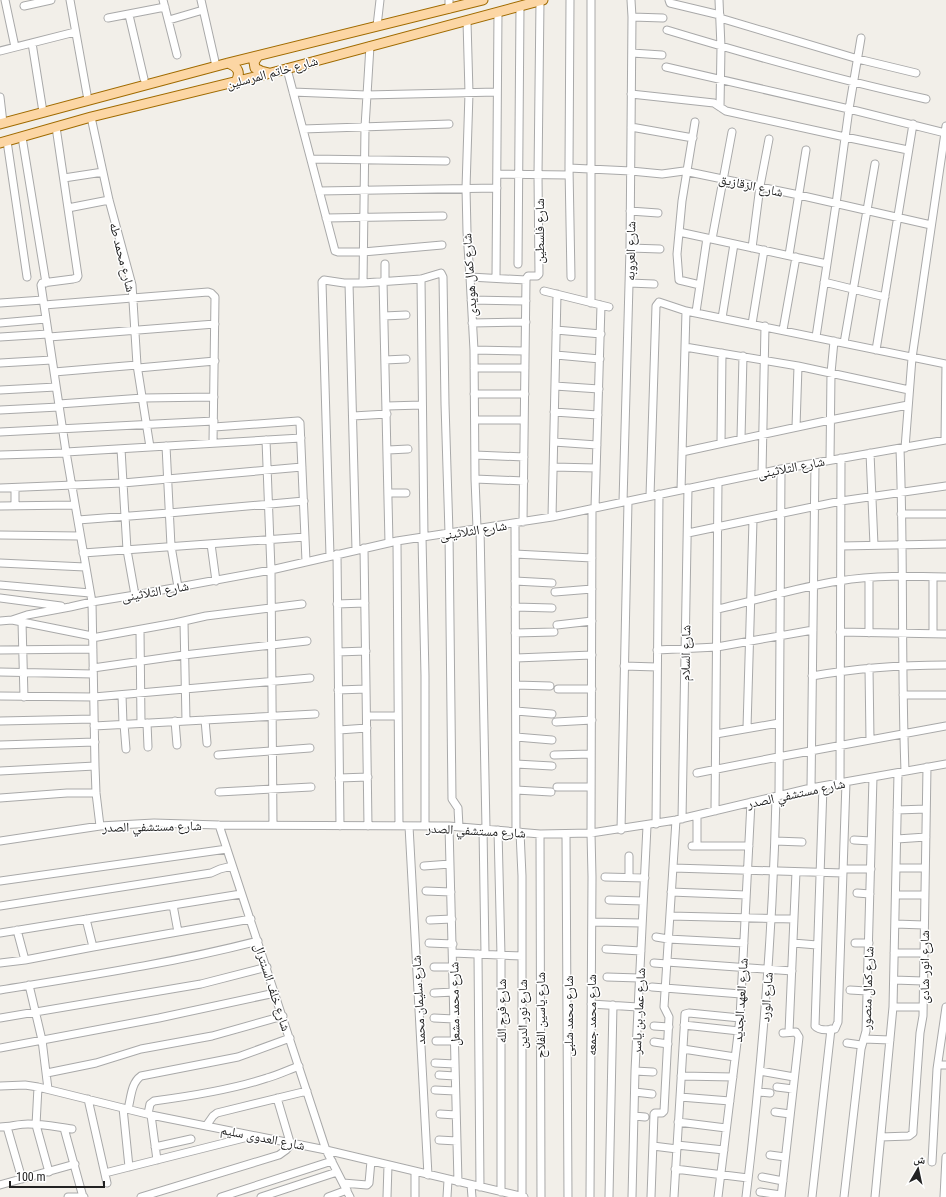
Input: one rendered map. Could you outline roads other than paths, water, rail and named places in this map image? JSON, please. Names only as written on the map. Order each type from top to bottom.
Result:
[{"type":"main road","name":"شارع خاتم المرسلين","points":[[2,123],[216,66],[377,26],[449,5],[483,0]]},
{"type":"main road","name":"شارع خاتم المرسلين","points":[[4,142],[91,117],[287,69],[541,0]]},
{"type":"main road","points":[[258,56],[254,62],[255,68],[271,73]]},
{"type":"main road","points":[[228,63],[238,69],[239,74],[236,82]]},
{"type":"street","points":[[5,0],[15,47]]},
{"type":"street","points":[[24,6],[51,0]]},
{"type":"street","points":[[70,0],[88,100]]},
{"type":"street","points":[[200,0],[216,66]]},
{"type":"street","points":[[377,26],[380,0]]},
{"type":"street","name":"شارع فلسطين","points":[[523,522],[526,280],[527,276],[537,276],[539,274],[538,175],[541,0]]},
{"type":"street","points":[[570,0],[569,172],[571,276]]},
{"type":"street","points":[[591,0],[591,303]]},
{"type":"street","name":"شارع العروبه","points":[[621,830],[625,502],[630,283],[631,0]]},
{"type":"street","points":[[669,0],[670,3],[720,16],[858,59],[916,73]]},
{"type":"street","points":[[718,0],[721,47],[720,107]]},
{"type":"street","points":[[108,18],[129,14],[164,4],[177,55]]},
{"type":"street","points":[[518,264],[520,6]]},
{"type":"street","points":[[169,20],[203,10]]},
{"type":"street","points":[[496,278],[498,12]]},
{"type":"street","points":[[0,15],[8,13]]},
{"type":"street","points":[[129,14],[144,79]]},
{"type":"street","points":[[632,17],[664,18]]},
{"type":"street","name":"شارع كمال هويدى","points":[[467,21],[469,93],[466,188],[474,350],[475,479],[478,528],[484,828],[480,1187]]},
{"type":"street","points":[[667,30],[721,47],[853,83],[926,99]]},
{"type":"street","points":[[0,51],[75,32]]},
{"type":"street","points":[[816,337],[849,109],[861,38]]},
{"type":"street","points":[[32,43],[43,112]]},
{"type":"street","points":[[363,283],[364,160],[366,95],[370,46]]},
{"type":"street","points":[[632,53],[662,54]]},
{"type":"street","points":[[666,67],[913,124],[945,129],[912,358],[908,405],[902,448],[901,576],[903,734],[897,810],[893,1007],[875,1197]]},
{"type":"street","points":[[287,69],[334,250],[338,252],[363,252],[442,245]]},
{"type":"street","points":[[293,92],[366,95],[497,92]]},
{"type":"street","points":[[631,94],[714,103],[726,110],[908,150]]},
{"type":"street","points":[[0,97],[2,123]]},
{"type":"street","name":"شارع محمد طه","points":[[91,117],[109,200],[132,285],[134,330],[138,367],[150,447]]},
{"type":"street","points":[[695,122],[688,172],[682,201],[677,254],[679,280],[700,285]]},
{"type":"street","points":[[303,129],[449,124]]},
{"type":"street","points":[[876,350],[913,124]]},
{"type":"street","points":[[44,283],[77,278],[78,276],[56,127]]},
{"type":"street","points":[[631,127],[693,138]]},
{"type":"street","points":[[696,312],[700,285],[732,132]]},
{"type":"street","points":[[22,137],[44,283],[41,285],[48,335],[66,452],[92,602],[94,742],[96,793],[100,826]]},
{"type":"street","points":[[752,248],[760,186],[769,139]]},
{"type":"street","points":[[4,142],[27,277]]},
{"type":"street","points":[[783,330],[799,194],[806,150]]},
{"type":"street","points":[[310,159],[446,160]]},
{"type":"street","points":[[844,343],[875,164]]},
{"type":"street","name":"شارع الزقازيق","points":[[497,174],[538,175],[592,169],[662,174],[680,171],[799,194],[836,204],[931,225]]},
{"type":"street","points":[[64,178],[103,172]]},
{"type":"street","points":[[319,191],[496,188]]},
{"type":"street","points":[[68,208],[109,200]]},
{"type":"street","points":[[630,211],[658,213]]},
{"type":"street","points":[[326,218],[443,216]]},
{"type":"street","points":[[679,232],[827,264]]},
{"type":"street","points":[[722,318],[734,244]]},
{"type":"street","points":[[630,248],[660,249]]},
{"type":"street","points":[[752,324],[764,250]]},
{"type":"street","points":[[385,264],[384,316],[389,543]]},
{"type":"street","points":[[340,826],[337,604],[333,555],[321,284],[324,280],[363,283],[421,279],[441,273],[443,277],[449,533],[452,799],[458,808],[459,827]]},
{"type":"street","points":[[470,277],[526,280]]},
{"type":"street","points":[[421,279],[425,676],[424,826]]},
{"type":"street","points":[[824,282],[885,297]]},
{"type":"street","points":[[349,283],[354,416],[356,550]]},
{"type":"street","points":[[630,283],[654,284]]},
{"type":"street","points":[[544,291],[609,307]]},
{"type":"street","points":[[0,303],[44,303],[211,293],[215,297],[213,443]]},
{"type":"street","points":[[552,517],[557,294]]},
{"type":"street","points":[[471,300],[526,301]]},
{"type":"street","points":[[650,496],[656,306],[659,302],[686,311],[766,326],[946,364],[946,440]]},
{"type":"street","name":"شارع محمد جمعه","points":[[590,1197],[592,558],[602,305]]},
{"type":"street","name":"شارع السلام","points":[[653,1146],[654,1114],[663,1113],[664,1111],[669,1014],[664,1007],[671,892],[679,820],[688,532],[682,452],[686,311]]},
{"type":"street","points":[[384,316],[406,315]]},
{"type":"street","points":[[0,322],[46,319]]},
{"type":"street","points":[[472,322],[526,322]]},
{"type":"street","points":[[0,337],[215,324]]},
{"type":"street","points":[[762,473],[766,326]]},
{"type":"street","points":[[556,330],[601,334]]},
{"type":"street","points":[[830,460],[831,373],[834,341]]},
{"type":"street","points":[[685,348],[743,356],[798,366],[909,390]]},
{"type":"street","points":[[474,350],[525,351]]},
{"type":"street","points":[[721,443],[722,353]]},
{"type":"street","points":[[556,355],[600,359]]},
{"type":"street","points":[[741,438],[743,356]]},
{"type":"street","points":[[0,363],[52,360]]},
{"type":"street","points":[[385,360],[406,360]]},
{"type":"street","points":[[54,372],[215,361]]},
{"type":"street","points":[[796,427],[798,366]]},
{"type":"street","points":[[474,368],[525,368]]},
{"type":"street","points":[[555,386],[599,389]]},
{"type":"street","points":[[0,390],[56,387]]},
{"type":"street","points":[[474,394],[525,394]]},
{"type":"street","points":[[0,410],[143,398],[214,397]]},
{"type":"street","points":[[387,406],[422,405]]},
{"type":"street","points":[[682,452],[741,438],[908,405]]},
{"type":"street","points":[[554,412],[598,415]]},
{"type":"street","points":[[354,416],[387,414]]},
{"type":"street","points":[[475,420],[524,420]]},
{"type":"street","points":[[0,432],[147,424],[214,424],[298,421],[300,424],[301,438],[306,561]]},
{"type":"street","points":[[0,455],[301,438]]},
{"type":"street","points":[[266,440],[271,570],[273,825]]},
{"type":"street","name":"شارع الثلاثينى","points":[[0,621],[12,620],[26,615],[70,608],[92,602],[178,588],[271,570],[397,541],[552,517],[781,469],[946,440]]},
{"type":"street","points":[[554,442],[597,445]]},
{"type":"street","points":[[166,446],[171,546],[178,588]]},
{"type":"street","points":[[121,448],[127,550],[135,595]]},
{"type":"street","points":[[388,450],[408,449]]},
{"type":"street","points":[[870,454],[874,545]]},
{"type":"street","points":[[475,456],[524,456]]},
{"type":"street","points":[[823,786],[815,1026],[818,1029],[831,1030],[836,1029],[838,1022],[843,871],[843,782],[840,745],[841,458]]},
{"type":"street","points":[[811,788],[815,463]]},
{"type":"street","points":[[0,488],[72,486],[167,480],[302,467]]},
{"type":"street","points":[[553,467],[596,468]]},
{"type":"street","name":"شارع الورد","points":[[746,1197],[760,1071],[774,871],[779,723],[781,469]]},
{"type":"street","points":[[475,479],[524,481]]},
{"type":"street","points":[[715,811],[718,482]]},
{"type":"street","points":[[688,532],[841,501],[946,486]]},
{"type":"street","points":[[15,488],[15,506]]},
{"type":"street","points":[[388,493],[406,493]]},
{"type":"street","points":[[656,824],[659,494]]},
{"type":"street","points":[[78,520],[304,501]]},
{"type":"street","points":[[0,506],[75,505]]},
{"type":"street","points":[[901,514],[946,514]]},
{"type":"street","points":[[747,728],[753,520]]},
{"type":"street","name":"شارع نور الدين","points":[[515,523],[516,790],[522,876],[523,1197]]},
{"type":"street","points":[[0,535],[80,536]]},
{"type":"street","points":[[83,553],[305,537]]},
{"type":"street","points":[[397,541],[399,826]]},
{"type":"street","points":[[211,544],[216,580]]},
{"type":"street","points":[[841,546],[946,544]]},
{"type":"street","points":[[364,548],[368,826]]},
{"type":"street","points":[[515,554],[592,558]]},
{"type":"street","points":[[0,563],[85,567]]},
{"type":"street","points":[[718,610],[841,580],[901,576],[946,577]]},
{"type":"street","points":[[933,577],[933,633]]},
{"type":"street","points":[[869,578],[869,633]]},
{"type":"street","points":[[515,581],[552,583]]},
{"type":"street","points":[[0,585],[90,593]]},
{"type":"street","points":[[555,592],[592,588]]},
{"type":"street","points":[[0,598],[70,608]]},
{"type":"street","points":[[26,602],[26,615]]},
{"type":"street","points":[[337,604],[365,603]]},
{"type":"street","points":[[12,620],[92,637],[184,622],[206,616],[302,604]]},
{"type":"street","points":[[515,607],[552,608]]},
{"type":"street","points":[[557,624],[592,621]]},
{"type":"street","points":[[22,622],[24,697]]},
{"type":"street","points":[[184,622],[186,721]]},
{"type":"street","points":[[140,630],[141,693],[148,747]]},
{"type":"street","points":[[657,650],[717,647],[813,630]]},
{"type":"street","points":[[515,632],[554,632]]},
{"type":"street","points":[[840,632],[946,634]]},
{"type":"street","points":[[0,672],[23,673],[93,671],[184,655],[307,641]]},
{"type":"street","points":[[0,650],[93,649]]},
{"type":"street","points":[[338,652],[366,651]]},
{"type":"street","points":[[516,658],[592,655]]},
{"type":"street","points":[[812,676],[840,671],[903,665],[946,665]]},
{"type":"street","points":[[624,666],[657,667]]},
{"type":"street","points":[[869,668],[870,740]]},
{"type":"street","points":[[0,696],[94,697],[310,678]]},
{"type":"street","points":[[516,685],[550,686]]},
{"type":"street","points":[[338,690],[366,689]]},
{"type":"street","points":[[558,689],[592,689]]},
{"type":"street","points":[[122,695],[126,749]]},
{"type":"street","points":[[903,695],[946,695]]},
{"type":"street","points":[[516,711],[552,714]]},
{"type":"street","points":[[0,721],[124,724],[315,714]]},
{"type":"street","points":[[367,716],[398,716]]},
{"type":"street","points":[[206,720],[207,743]]},
{"type":"street","points":[[556,722],[592,720]]},
{"type":"street","points":[[176,721],[177,745]]},
{"type":"street","points":[[716,734],[779,723]]},
{"type":"street","points":[[697,773],[946,726]]},
{"type":"street","points":[[339,730],[367,728]]},
{"type":"street","points":[[516,737],[552,740]]},
{"type":"street","points":[[0,745],[94,742]]},
{"type":"street","points":[[218,755],[310,748]]},
{"type":"street","points":[[554,755],[592,754]]},
{"type":"street","points":[[516,764],[552,766]]},
{"type":"street","name":"شارع مستشفي الصدر","points":[[0,841],[100,826],[154,824],[449,826],[540,834],[591,834],[679,820],[811,788],[946,764]]},
{"type":"street","points":[[0,772],[95,766]]},
{"type":"street","name":"شارع انور شادى","points":[[881,1137],[909,1136],[913,1133],[923,1007],[927,767]]},
{"type":"street","points":[[339,778],[368,777]]},
{"type":"street","name":"شارع كمال منصور","points":[[844,1197],[863,1042],[866,1031],[873,777]]},
{"type":"street","points":[[220,792],[311,787]]},
{"type":"street","points":[[557,787],[592,787]]},
{"type":"street","points":[[516,790],[551,792]]},
{"type":"street","points":[[0,798],[67,793],[96,793]]},
{"type":"street","name":"شارع العهد الجديد","points":[[718,1197],[740,1018],[751,802]]},
{"type":"street","points":[[897,810],[926,809]]},
{"type":"street","points":[[698,815],[695,846],[749,846]]},
{"type":"street","name":"شارع خلف السنترال","points":[[219,825],[326,1150],[348,1194]]},
{"type":"street","name":"شارع سليمان محمد","points":[[409,826],[428,1175]]},
{"type":"street","name":"شارع محمد مشعل","points":[[449,826],[454,967],[455,1091],[458,1182]]},
{"type":"street","name":"شارع عمار بن ياسر","points":[[632,1197],[635,1071],[647,826]]},
{"type":"street","name":"شارع فرج الله","points":[[498,830],[501,955],[499,1193]]},
{"type":"street","name":"شارع ياسين الفلاح","points":[[540,834],[541,1197]]},
{"type":"street","name":"شارع محمد شلبى","points":[[566,834],[568,1197]]},
{"type":"street","points":[[897,839],[926,836]]},
{"type":"street","points":[[854,840],[871,841]]},
{"type":"street","points":[[775,841],[802,842]]},
{"type":"street","points":[[0,880],[227,849]]},
{"type":"street","points":[[629,856],[629,878]]},
{"type":"street","points":[[424,866],[450,864]]},
{"type":"street","points":[[0,906],[211,873],[232,866]]},
{"type":"street","points":[[673,868],[796,872],[871,869]]},
{"type":"street","points":[[896,868],[925,868]]},
{"type":"street","points":[[760,1192],[781,1196],[783,1181],[799,1035],[796,1032],[786,1033],[792,971],[796,872]]},
{"type":"street","points":[[605,877],[645,878]]},
{"type":"street","points":[[426,891],[451,892]]},
{"type":"street","points":[[671,892],[746,894]]},
{"type":"street","points":[[857,893],[870,894]]},
{"type":"street","points":[[0,932],[241,894]]},
{"type":"street","points":[[896,895],[924,895]]},
{"type":"street","points":[[609,900],[644,901]]},
{"type":"street","points":[[173,905],[178,932]]},
{"type":"street","points":[[670,916],[794,919]]},
{"type":"street","points":[[86,919],[93,947]]},
{"type":"street","points":[[0,964],[251,919]]},
{"type":"street","points":[[430,920],[452,919]]},
{"type":"street","points":[[592,922],[642,923]]},
{"type":"street","points":[[895,924],[924,924]]},
{"type":"street","points":[[18,930],[25,960]]},
{"type":"street","points":[[656,937],[744,943]]},
{"type":"street","points":[[0,990],[215,952],[258,941]]},
{"type":"street","points":[[855,942],[869,943]]},
{"type":"street","points":[[430,943],[453,944]]},
{"type":"street","points":[[793,943],[817,945]]},
{"type":"street","points":[[606,949],[641,951]]},
{"type":"street","points":[[453,953],[522,956]]},
{"type":"street","points":[[894,953],[924,953]]},
{"type":"street","points":[[654,963],[792,971]]},
{"type":"street","points":[[0,1018],[195,985],[266,967]]},
{"type":"street","points":[[434,967],[454,967]]},
{"type":"street","points":[[607,977],[639,978]]},
{"type":"street","points":[[894,980],[923,980]]},
{"type":"street","points":[[29,985],[42,1040],[48,1089]]},
{"type":"street","points":[[652,987],[741,994]]},
{"type":"street","points":[[850,990],[867,991]]},
{"type":"street","points":[[434,993],[454,992]]},
{"type":"street","points":[[0,1048],[167,1017],[275,993]]},
{"type":"street","points":[[591,1004],[638,1007]]},
{"type":"street","points":[[609,1197],[613,1005]]},
{"type":"street","points":[[893,1007],[923,1007]]},
{"type":"street","points":[[932,1162],[938,1065],[943,1050],[946,1007]]},
{"type":"street","points":[[674,1197],[685,1015],[686,1013],[740,1018]]},
{"type":"street","points":[[47,1073],[96,1063],[141,1049],[212,1036],[283,1016]]},
{"type":"street","points":[[434,1018],[454,1019]]},
{"type":"street","points":[[684,1025],[738,1031]]},
{"type":"street","points":[[654,1026],[669,1027]]},
{"type":"street","points":[[812,1197],[831,1030]]},
{"type":"street","points":[[130,1167],[126,1108],[138,1078],[238,1057],[290,1038]]},
{"type":"street","points":[[847,1043],[890,1040]]},
{"type":"street","points":[[436,1041],[455,1041]]},
{"type":"street","points":[[654,1042],[668,1044]]},
{"type":"street","points":[[683,1049],[735,1057]]},
{"type":"street","points":[[435,1063],[455,1064]]},
{"type":"street","points":[[938,1065],[946,1065]]},
{"type":"street","points":[[157,1160],[150,1115],[150,1104],[154,1101],[196,1095],[267,1079],[299,1066]]},
{"type":"street","points":[[635,1071],[653,1072]]},
{"type":"street","points":[[760,1071],[794,1077]]},
{"type":"street","points":[[439,1076],[455,1076]]},
{"type":"street","points":[[681,1076],[733,1077]]},
{"type":"street","name":"شارع العدوى سليم","points":[[0,1086],[25,1085],[48,1089],[150,1115],[326,1150],[480,1187],[499,1193],[523,1197]]},
{"type":"street","points":[[38,1087],[36,1125],[49,1172]]},
{"type":"street","points":[[777,1087],[793,1089]]},
{"type":"street","points":[[435,1090],[455,1091]]},
{"type":"street","points":[[206,1126],[216,1114],[307,1091]]},
{"type":"street","points":[[635,1092],[652,1094]]},
{"type":"street","points":[[758,1092],[770,1094]]},
{"type":"street","points":[[680,1097],[730,1101]]},
{"type":"street","points":[[141,1197],[279,1155],[286,1150],[291,1143],[277,1098]]},
{"type":"street","points":[[88,1099],[107,1183]]},
{"type":"street","points":[[775,1112],[790,1114]]},
{"type":"street","points":[[440,1114],[456,1115]]},
{"type":"street","points":[[634,1116],[645,1117]]},
{"type":"street","points":[[678,1122],[726,1128]]},
{"type":"street","points":[[22,1179],[4,1127],[36,1125],[68,1128],[75,1164],[84,1197],[68,1197]]},
{"type":"street","points":[[105,1173],[256,1136]]},
{"type":"street","points":[[155,1147],[191,1139]]},
{"type":"street","points":[[439,1140],[457,1141]]},
{"type":"street","points":[[651,1197],[653,1146],[724,1150]]},
{"type":"street","points":[[770,1155],[785,1157]]},
{"type":"street","points":[[944,1197],[946,1158]]},
{"type":"street","points":[[220,1197],[332,1161]]},
{"type":"street","points":[[343,1183],[367,1185],[369,1183],[371,1161]]},
{"type":"street","points":[[0,1185],[75,1164]]},
{"type":"street","points":[[387,1197],[388,1165]]},
{"type":"street","points":[[675,1169],[721,1173],[748,1178]]},
{"type":"street","points":[[261,1197],[338,1172]]},
{"type":"street","points":[[415,1172],[415,1197]]},
{"type":"street","points":[[762,1177],[783,1181]]},
{"type":"street","points":[[447,1197],[448,1180]]},
{"type":"street","points":[[471,1185],[472,1197]]},
{"type":"street","points":[[328,1197],[348,1194]]}]
